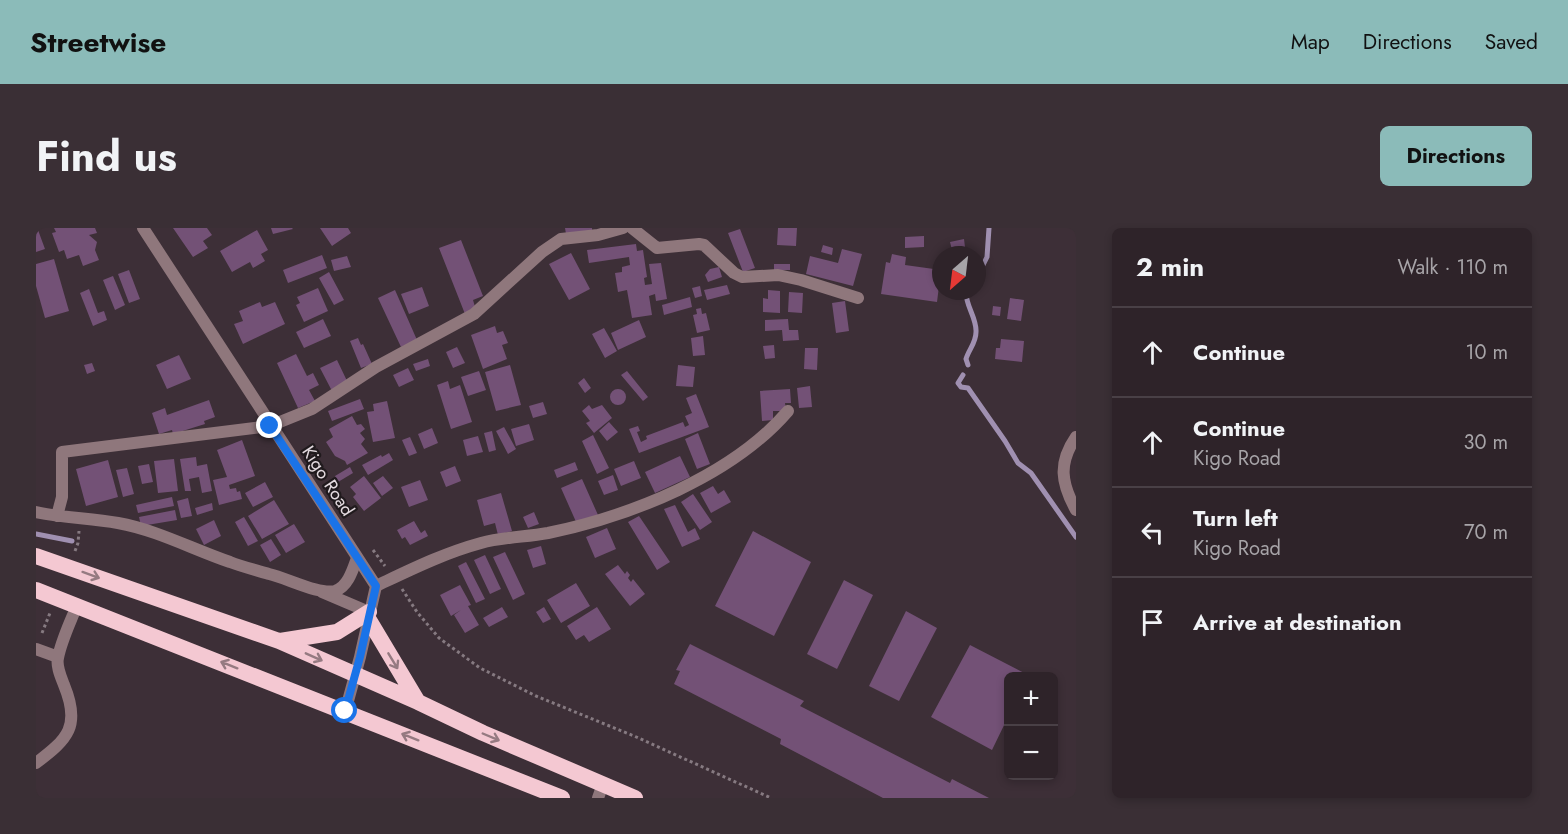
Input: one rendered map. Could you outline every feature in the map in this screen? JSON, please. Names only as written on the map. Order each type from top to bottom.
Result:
[{"type":"highway","points":[[36,556],[279,641],[418,702],[601,791],[634,798]]},
{"type":"highway","points":[[36,590],[345,711],[538,793],[562,798]]},
{"type":"highway","points":[[279,641],[337,632],[369,616],[418,702]]},
{"type":"street","name":"Kigo Road","points":[[142,228],[376,586]]},
{"type":"street","points":[[57,516],[62,497],[62,452],[270,426],[312,409],[376,367],[474,314],[542,252],[561,239],[598,235],[623,228]]},
{"type":"street","points":[[632,228],[657,248],[704,245],[734,273],[742,277],[778,275],[858,298]]},
{"type":"street","points":[[345,711],[376,586],[482,542],[547,533],[607,517],[651,501],[702,477],[740,455],[766,434],[788,411]]},
{"type":"street","points":[[1076,437],[1066,451],[1063,472],[1067,494],[1076,510]]},
{"type":"street","points":[[36,512],[118,523],[169,537],[231,563],[288,579],[321,592],[369,616]]},
{"type":"street","points":[[321,592],[337,591],[351,574],[357,558]]},
{"type":"street","points":[[36,763],[58,746],[71,723],[68,695],[58,657],[77,605]]},
{"type":"street","points":[[36,649],[58,657]]},
{"type":"path","points":[[366,542],[439,638],[480,668],[536,696],[634,736],[771,798]]},
{"type":"building","points":[[54,228],[95,228],[97,233],[89,235],[97,242],[95,250],[99,260],[83,266],[79,255],[67,259],[64,250],[59,252],[52,233],[56,232]]},
{"type":"building","points":[[173,228],[207,228],[212,235],[203,241],[208,248],[193,257]]},
{"type":"building","points":[[271,228],[292,228],[293,229],[273,234]]},
{"type":"building","points":[[320,228],[348,228],[351,233],[332,246]]},
{"type":"building","points":[[565,228],[592,228],[592,233],[566,234]]},
{"type":"building","points":[[778,228],[797,228],[796,246],[777,245]]},
{"type":"building","points":[[740,229],[755,268],[743,272],[728,233]]},
{"type":"building","points":[[38,230],[45,249],[36,252],[36,231]]},
{"type":"building","points":[[257,230],[268,250],[261,254],[265,261],[253,268],[250,262],[232,272],[220,251]]},
{"type":"building","points":[[924,236],[924,247],[905,248],[905,237]]},
{"type":"building","points":[[964,239],[965,246],[951,246],[950,242]]},
{"type":"building","points":[[461,240],[483,296],[473,300],[476,310],[465,314],[439,248]]},
{"type":"building","points":[[636,244],[637,251],[643,250],[647,277],[644,278],[645,285],[652,284],[649,264],[661,263],[667,299],[656,301],[655,294],[649,296],[652,315],[632,318],[627,290],[618,292],[615,273],[622,272],[622,267],[630,265],[629,257],[589,263],[587,250]]},
{"type":"building","points":[[823,245],[833,248],[832,255],[821,252]]},
{"type":"building","points":[[842,249],[862,254],[853,286],[806,274],[810,256],[838,263]]},
{"type":"building","points":[[571,253],[590,289],[569,300],[549,264]]},
{"type":"building","points":[[892,254],[906,257],[905,265],[932,269],[932,300],[937,300],[937,302],[881,294],[886,262],[890,263]]},
{"type":"building","points":[[322,255],[327,268],[288,283],[283,270]]},
{"type":"building","points":[[347,256],[351,267],[334,271],[331,260]]},
{"type":"building","points":[[54,259],[69,311],[45,318],[36,286],[36,264]]},
{"type":"building","points":[[774,264],[790,264],[790,270],[774,270]]},
{"type":"building","points":[[719,267],[722,277],[708,282],[705,275],[710,269]]},
{"type":"building","points":[[129,270],[140,299],[129,303],[118,274]]},
{"type":"building","points":[[329,272],[344,300],[334,305],[319,278]]},
{"type":"building","points":[[113,276],[125,305],[115,310],[103,280]]},
{"type":"building","points":[[727,285],[730,294],[707,300],[704,290]]},
{"type":"building","points":[[700,286],[702,296],[695,298],[692,288]]},
{"type":"building","points":[[422,287],[429,306],[409,314],[401,294]]},
{"type":"building","points":[[318,288],[328,311],[304,322],[296,305],[300,303],[297,297]]},
{"type":"building","points":[[89,289],[98,313],[104,311],[107,320],[93,326],[80,293]]},
{"type":"building","points":[[395,290],[417,340],[401,347],[378,298]]},
{"type":"building","points":[[768,290],[780,291],[780,313],[763,312],[763,298],[768,299]]},
{"type":"building","points":[[789,292],[803,293],[802,313],[788,312]]},
{"type":"building","points":[[690,297],[692,307],[664,315],[662,305]]},
{"type":"building","points":[[1010,298],[1024,300],[1021,321],[1007,319]]},
{"type":"building","points":[[845,301],[849,331],[836,333],[832,303]]},
{"type":"building","points":[[260,302],[262,307],[275,302],[285,324],[243,344],[234,324],[243,321],[239,311]]},
{"type":"building","points":[[993,306],[1001,307],[1000,316],[992,315]]},
{"type":"building","points":[[701,308],[702,314],[706,313],[710,330],[697,333],[693,315],[697,314],[696,309]]},
{"type":"building","points":[[323,319],[331,336],[304,348],[296,332]]},
{"type":"building","points":[[788,319],[789,330],[798,330],[799,340],[783,341],[782,330],[765,331],[765,320]]},
{"type":"building","points":[[639,320],[646,337],[618,350],[611,333]]},
{"type":"building","points":[[495,326],[497,333],[503,331],[508,343],[502,345],[507,359],[483,369],[471,335]]},
{"type":"building","points":[[604,328],[617,351],[605,358],[592,334]]},
{"type":"building","points":[[703,336],[705,355],[693,356],[691,338]]},
{"type":"building","points":[[358,338],[372,364],[361,368],[350,341]]},
{"type":"building","points":[[1001,339],[1024,341],[1022,362],[995,359],[996,348],[1000,348]]},
{"type":"building","points":[[774,345],[775,358],[765,359],[763,346]]},
{"type":"building","points":[[457,347],[465,363],[453,368],[446,352]]},
{"type":"building","points":[[805,348],[818,348],[817,370],[804,369]]},
{"type":"building","points":[[296,354],[307,376],[313,373],[319,385],[309,390],[315,401],[298,408],[277,363]]},
{"type":"building","points":[[179,355],[191,379],[167,389],[156,365]]},
{"type":"building","points":[[428,359],[430,366],[416,371],[413,364]]},
{"type":"building","points":[[337,360],[348,383],[332,391],[320,368]]},
{"type":"building","points":[[92,363],[95,371],[87,374],[84,365]]},
{"type":"building","points":[[510,365],[521,405],[496,411],[485,372]]},
{"type":"building","points":[[678,365],[695,367],[693,387],[676,386]]},
{"type":"building","points":[[408,368],[414,380],[399,387],[393,375]]},
{"type":"building","points":[[479,371],[486,390],[468,396],[461,377]]},
{"type":"building","points":[[627,371],[648,397],[643,401],[621,375]]},
{"type":"building","points":[[584,378],[591,388],[585,393],[578,383]]},
{"type":"building","points":[[448,381],[450,389],[460,385],[472,422],[451,429],[437,385]]},
{"type":"building","points":[[810,386],[812,407],[799,408],[797,388]]},
{"type":"building","points":[[615,389],[621,389],[626,397],[624,403],[615,405],[610,400],[610,394]]},
{"type":"building","points":[[790,389],[791,403],[785,403],[786,411],[773,411],[773,420],[762,421],[760,391]]},
{"type":"building","points":[[696,394],[709,427],[639,453],[629,429],[638,426],[640,431],[637,432],[641,442],[647,439],[646,436],[683,422],[685,427],[689,425],[685,416],[692,413],[686,398]]},
{"type":"building","points":[[360,399],[364,409],[332,421],[328,411]]},
{"type":"building","points":[[209,400],[215,417],[204,421],[205,424],[173,434],[172,430],[159,434],[152,413],[165,408],[167,415]]},
{"type":"building","points":[[387,401],[395,438],[373,442],[367,412],[374,411],[373,404]]},
{"type":"building","points":[[543,402],[547,414],[533,418],[529,406]]},
{"type":"building","points":[[589,405],[592,409],[602,405],[612,418],[594,433],[586,423],[590,421],[582,411]]},
{"type":"building","points":[[352,416],[357,425],[361,424],[365,429],[360,433],[365,439],[361,444],[368,453],[347,465],[345,461],[335,456],[326,442],[333,437],[329,429]]},
{"type":"building","points":[[609,422],[618,432],[607,441],[599,431]]},
{"type":"building","points":[[529,424],[534,440],[516,446],[511,429]]},
{"type":"building","points":[[504,427],[516,449],[508,454],[496,431]]},
{"type":"building","points":[[432,428],[438,443],[424,449],[418,434]]},
{"type":"building","points":[[492,431],[496,450],[489,452],[484,433]]},
{"type":"building","points":[[698,433],[710,464],[697,469],[685,439]]},
{"type":"building","points":[[593,435],[609,468],[597,474],[582,441]]},
{"type":"building","points":[[478,436],[483,452],[467,456],[463,440]]},
{"type":"building","points":[[410,437],[417,453],[409,456],[402,440]]},
{"type":"building","points":[[242,440],[255,476],[229,485],[230,489],[236,488],[237,492],[240,491],[242,499],[219,505],[213,480],[227,477],[217,450]]},
{"type":"building","points":[[389,453],[393,460],[368,475],[362,465]]},
{"type":"building","points":[[680,456],[690,477],[655,493],[645,472]]},
{"type":"building","points":[[196,457],[197,466],[207,464],[212,491],[202,493],[199,477],[189,479],[191,491],[185,491],[180,459]]},
{"type":"building","points":[[174,459],[178,491],[158,493],[154,461]]},
{"type":"building","points":[[108,460],[118,497],[86,506],[76,469]]},
{"type":"building","points":[[634,461],[641,478],[621,486],[614,469]]},
{"type":"building","points":[[575,462],[578,470],[557,478],[554,470]]},
{"type":"building","points":[[149,464],[153,482],[142,484],[138,466]]},
{"type":"building","points":[[455,466],[461,481],[446,487],[440,472]]},
{"type":"building","points":[[350,467],[353,473],[338,482],[335,476]]},
{"type":"building","points":[[127,468],[134,494],[123,497],[116,470]]},
{"type":"building","points":[[613,475],[618,490],[604,495],[598,481]]},
{"type":"building","points":[[364,476],[381,498],[364,511],[353,497],[356,494],[350,487]]},
{"type":"building","points":[[383,476],[393,488],[382,496],[373,483]]},
{"type":"building","points":[[582,479],[598,515],[577,524],[561,488]]},
{"type":"building","points":[[420,480],[428,500],[409,507],[401,487]]},
{"type":"building","points":[[265,482],[273,497],[253,507],[245,493]]},
{"type":"building","points":[[713,486],[718,494],[724,490],[731,502],[711,513],[700,493]]},
{"type":"building","points":[[501,493],[512,531],[498,535],[495,523],[484,526],[477,500]]},
{"type":"building","points":[[693,494],[712,522],[700,530],[681,502]]},
{"type":"building","points":[[172,497],[174,506],[138,513],[136,505]]},
{"type":"building","points":[[188,498],[192,516],[181,518],[177,501]]},
{"type":"building","points":[[274,500],[289,524],[262,539],[248,516]]},
{"type":"building","points":[[212,503],[213,510],[197,515],[195,508]]},
{"type":"building","points":[[675,505],[688,532],[695,528],[700,539],[682,547],[664,509]]},
{"type":"building","points":[[175,510],[177,520],[141,526],[139,517]]},
{"type":"building","points":[[534,512],[539,524],[528,528],[523,517]]},
{"type":"building","points":[[639,516],[670,562],[657,570],[628,522]]},
{"type":"building","points":[[244,517],[258,541],[248,546],[235,522]]},
{"type":"building","points":[[214,520],[221,536],[204,545],[196,529]]},
{"type":"building","points":[[414,521],[421,533],[425,530],[428,536],[410,545],[405,537],[402,539],[397,530]]},
{"type":"building","points":[[294,524],[305,542],[286,553],[275,535]]},
{"type":"building","points":[[607,528],[616,549],[595,558],[586,537]]},
{"type":"building","points":[[753,531],[811,562],[774,636],[715,606]]},
{"type":"building","points":[[271,539],[281,555],[270,562],[260,545]]},
{"type":"building","points":[[541,546],[546,564],[533,568],[527,550]]},
{"type":"building","points":[[505,552],[525,594],[513,600],[493,557]]},
{"type":"building","points":[[485,555],[501,589],[490,594],[474,560]]},
{"type":"building","points":[[466,562],[485,599],[476,603],[458,566]]},
{"type":"building","points":[[618,565],[625,574],[627,571],[631,582],[633,579],[645,594],[630,606],[605,574]]},
{"type":"building","points":[[844,580],[873,595],[837,669],[807,654]]},
{"type":"building","points":[[576,583],[590,606],[561,623],[547,600]]},
{"type":"building","points":[[460,585],[479,625],[465,633],[454,615],[461,610],[451,616],[440,595]]},
{"type":"building","points":[[502,607],[508,617],[489,627],[483,618]]},
{"type":"building","points":[[544,607],[551,619],[543,623],[536,612]]},
{"type":"building","points":[[597,607],[611,629],[589,642],[584,635],[576,640],[567,626]]},
{"type":"building","points":[[906,611],[937,628],[899,701],[869,686]]},
{"type":"building","points":[[690,644],[804,701],[800,706],[950,783],[952,779],[989,798],[883,798],[780,744],[781,739],[674,684],[680,671],[676,670]]},
{"type":"building","points":[[970,645],[1022,672],[1004,672],[1004,725],[992,750],[931,717]]},
{"type":"waterway","points":[[986,259],[989,228]]},
{"type":"waterway","points":[[967,300],[976,327],[975,339],[966,359],[968,365]]},
{"type":"waterway","points":[[963,375],[958,383],[961,387],[968,388],[1018,463],[1031,473],[1076,537]]},
{"type":"waterway","points":[[36,534],[72,541]]},
{"type":"route","points":[[270,426],[376,586],[345,711]]}]
